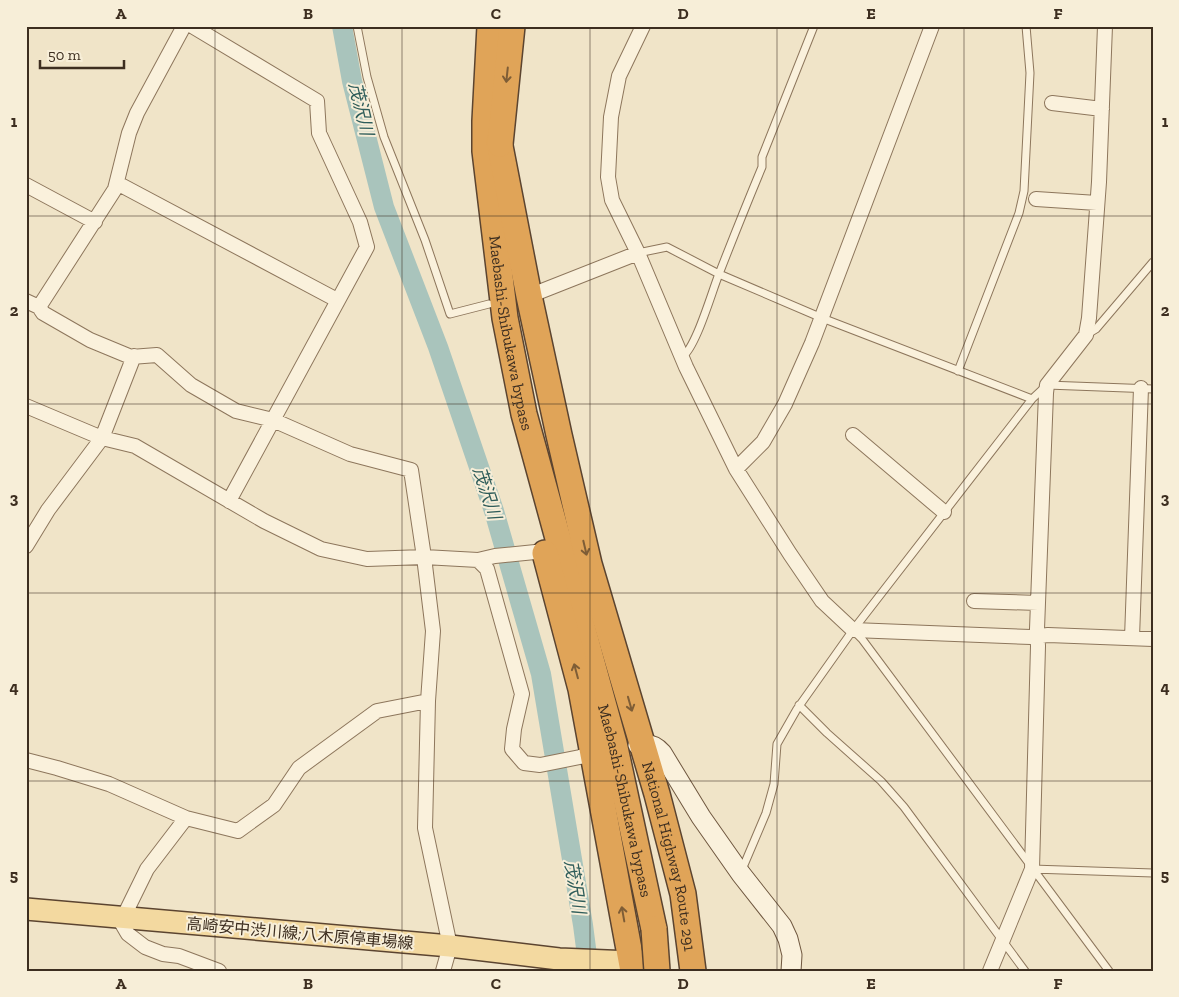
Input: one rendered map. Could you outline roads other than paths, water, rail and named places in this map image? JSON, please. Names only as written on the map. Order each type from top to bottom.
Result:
[{"type":"highway","points":[[476,26],[475,32],[485,121]]},
{"type":"highway","name":"Maebashi-Shibukawa bypass","points":[[490,26],[485,121],[492,146],[510,240],[538,406],[585,632],[614,743],[654,929],[657,971]]},
{"type":"highway","name":"Maebashi-Shibukawa bypass","points":[[492,146],[512,26]]},
{"type":"highway","points":[[492,146],[484,229],[489,304],[497,363],[508,414],[581,689],[632,966]]},
{"type":"highway","name":"National Highway Route 291","points":[[492,146],[529,296],[589,564],[683,894],[692,971]]},
{"type":"highway","name":"National Highway Route 291","points":[[632,966],[683,971]]},
{"type":"main road","name":"高崎安中渋川線;八木原停車場線","points":[[26,909],[450,946],[565,963],[602,962],[632,966]]},
{"type":"street","points":[[184,26],[137,113],[129,134],[115,190],[95,222],[32,304],[90,340],[131,357],[157,355],[191,385],[236,411],[273,420],[350,454],[411,470],[433,631],[428,701],[425,828],[450,946],[443,971]]},
{"type":"street","points":[[192,26],[316,101],[319,133],[360,222],[367,247],[229,501]]},
{"type":"street","points":[[643,26],[620,76],[611,117],[608,176],[612,200],[638,253],[682,357],[736,469],[822,601],[853,630],[1153,639]]},
{"type":"street","points":[[736,469],[763,442],[780,412],[822,318],[932,26]]},
{"type":"street","points":[[990,971],[1032,869],[1038,603],[1047,385],[1086,335],[1089,318],[1097,203],[1105,26]]},
{"type":"street","points":[[1052,103],[1102,109]]},
{"type":"street","points":[[117,184],[337,300]]},
{"type":"street","points":[[26,186],[95,222]]},
{"type":"street","points":[[1036,198],[1097,203]]},
{"type":"street","points":[[529,296],[638,253]]},
{"type":"street","points":[[26,546],[48,510],[102,438],[134,356]]},
{"type":"street","points":[[1132,638],[1147,389]]},
{"type":"street","points":[[26,406],[102,438],[135,446],[229,501],[321,549],[367,559],[424,557],[478,560],[495,556],[544,551]]},
{"type":"street","points":[[852,435],[944,512]]},
{"type":"street","points":[[478,560],[487,569],[522,694],[514,729],[512,749],[524,763],[540,765],[593,754]]},
{"type":"street","points":[[974,601],[1038,603]]},
{"type":"street","points":[[26,760],[109,784],[186,818],[238,831],[274,805],[299,768],[377,711],[428,701]]},
{"type":"street","points":[[640,745],[655,746],[662,753],[701,817],[740,874],[782,926],[792,955],[791,971]]},
{"type":"street","points":[[186,818],[147,869],[121,922],[128,934],[145,947],[163,954],[179,956],[219,971]]},
{"type":"lane","points":[[357,26],[367,77],[384,137],[425,240],[450,314],[489,304]]},
{"type":"lane","points":[[682,357],[686,354],[698,330],[718,274],[762,167],[762,157],[814,26]]},
{"type":"lane","points":[[958,371],[1019,213],[1024,191],[1030,73],[1026,26]]},
{"type":"lane","points":[[638,253],[667,247],[718,274],[822,318],[1032,400]]},
{"type":"lane","points":[[1086,335],[1096,329],[1153,262]]},
{"type":"lane","points":[[740,874],[766,813],[774,784],[777,744],[799,705],[853,630],[1032,400],[1047,385],[1147,389]]},
{"type":"lane","points":[[853,630],[862,639],[1109,971]]},
{"type":"lane","points":[[799,705],[827,734],[881,780],[904,807],[1025,971]]},
{"type":"lane","points":[[1032,869],[1153,873]]},
{"type":"waterway","name":"茂沢川","points":[[342,26],[352,81],[384,207],[438,347],[494,511],[541,674],[589,971]]}]
